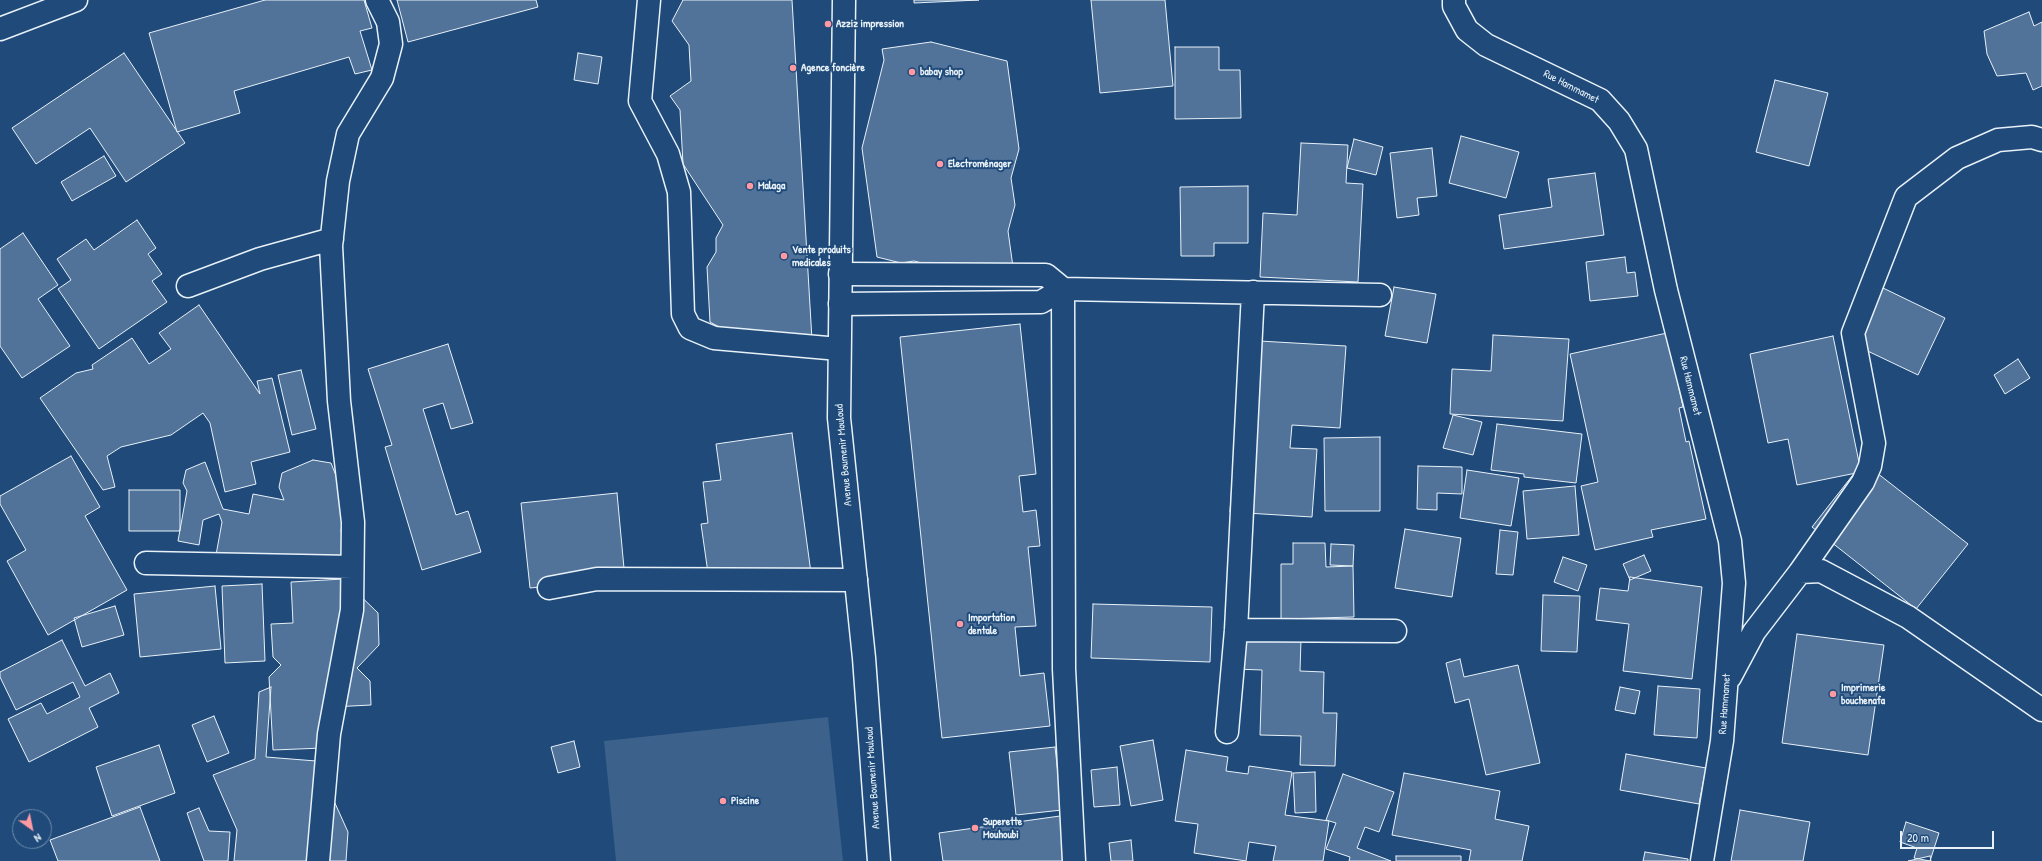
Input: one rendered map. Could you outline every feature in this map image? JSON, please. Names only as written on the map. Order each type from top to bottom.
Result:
[{"type":"street","points":[[0,29],[76,0]]},
{"type":"street","points":[[318,861],[329,734],[352,610],[353,522],[339,401],[332,239],[338,180],[348,134],[382,78],[391,44],[388,22],[378,0]]},
{"type":"street","points":[[649,0],[640,101],[668,154],[679,192],[683,314],[690,328],[714,338],[839,348]]},
{"type":"street","name":"Avenue Boumenir Mouloud","points":[[844,0],[838,418],[864,658],[879,861]]},
{"type":"street","name":"Rue Hammamet","points":[[1454,3],[1467,30],[1486,45],[1600,100],[1619,121],[1636,149],[1666,290],[1730,541],[1734,583],[1722,741],[1702,861]]},
{"type":"street","points":[[1726,684],[1754,632],[1800,572],[1863,482],[1870,466],[1874,443],[1853,333],[1906,197],[1957,158],[1998,140],[2032,137],[2042,140]]},
{"type":"street","points":[[188,286],[260,259],[332,239]]},
{"type":"street","points":[[840,274],[1046,275],[1063,289]]},
{"type":"street","points":[[1063,289],[1064,669],[1074,861]]},
{"type":"street","points":[[840,304],[1041,302],[1063,289],[1380,295]]},
{"type":"street","points":[[1227,732],[1236,630],[1253,292]]},
{"type":"street","points":[[146,563],[352,567]]},
{"type":"street","points":[[1800,572],[1821,571],[1908,617],[2042,710]]},
{"type":"street","points":[[549,588],[597,580],[856,580]]},
{"type":"street","points":[[1236,630],[1394,631]]},
{"type":"shaded area","name":"Piscine","points":[[828,717],[843,861],[616,861],[604,741]]},
{"type":"building","points":[[265,0],[364,0],[372,28],[360,31],[372,70],[355,74],[349,57],[234,91],[240,113],[177,132],[149,33]]},
{"type":"building","points":[[397,0],[536,0],[538,7],[408,42]]},
{"type":"building","name":"Malaga","points":[[683,0],[792,0],[812,340],[751,344],[710,322],[707,267],[716,252],[716,238],[723,225],[683,164],[680,110],[670,96],[691,81],[689,45],[672,21]]},
{"type":"building","points":[[914,0],[979,0],[914,3]]},
{"type":"building","points":[[1091,0],[1165,0],[1173,86],[1100,93]]},
{"type":"building","points":[[2029,12],[2034,26],[2042,22],[2042,86],[2033,90],[2026,73],[1997,76],[1987,54],[1984,31]]},
{"type":"building","name":"Electroménager","points":[[931,42],[1007,61],[1019,149],[1011,178],[1015,205],[1008,231],[1013,267],[965,274],[914,261],[901,263],[877,257],[862,148],[884,60],[882,49]]},
{"type":"building","points":[[1175,47],[1219,47],[1219,70],[1240,70],[1241,118],[1175,119]]},
{"type":"building","points":[[124,53],[185,143],[126,182],[90,128],[36,164],[12,128]]},
{"type":"building","points":[[578,53],[602,57],[598,84],[574,80]]},
{"type":"building","points":[[1775,80],[1828,93],[1809,166],[1756,152]]},
{"type":"building","points":[[1461,136],[1519,152],[1506,198],[1449,183]]},
{"type":"building","points":[[1354,139],[1383,147],[1376,175],[1347,168]]},
{"type":"building","points":[[1301,143],[1348,145],[1346,183],[1363,184],[1358,282],[1260,277],[1263,213],[1297,215]]},
{"type":"building","points":[[1432,148],[1437,196],[1417,198],[1419,215],[1397,218],[1390,153]]},
{"type":"building","points":[[104,156],[116,176],[72,201],[61,182]]},
{"type":"building","points":[[1595,173],[1604,235],[1504,249],[1499,215],[1552,207],[1548,179]]},
{"type":"building","points":[[1248,186],[1248,243],[1214,243],[1214,256],[1181,256],[1180,187]]},
{"type":"building","points":[[137,220],[156,248],[148,254],[162,274],[152,281],[167,302],[99,349],[58,289],[71,280],[57,259],[86,239],[94,250]]},
{"type":"building","points":[[23,233],[58,285],[38,299],[70,346],[22,378],[0,346],[0,249]]},
{"type":"building","points":[[1625,257],[1627,273],[1635,272],[1638,296],[1590,301],[1586,262]]},
{"type":"building","points":[[1394,287],[1436,294],[1427,343],[1385,336]]},
{"type":"building","points":[[1883,288],[1945,318],[1918,375],[1855,345]]},
{"type":"building","points":[[199,305],[260,394],[257,381],[272,378],[290,452],[251,462],[256,484],[225,492],[210,423],[203,413],[171,435],[121,447],[107,456],[115,487],[103,490],[40,398],[76,373],[93,369],[92,365],[132,338],[149,364],[171,349],[159,333]]},
{"type":"building","points":[[1020,324],[1036,474],[1019,476],[1023,512],[1036,510],[1040,546],[1028,547],[1036,626],[1015,627],[1020,676],[1044,673],[1050,726],[942,738],[900,337]]},
{"type":"building","points":[[1667,333],[1683,407],[1679,408],[1686,442],[1689,441],[1706,519],[1651,530],[1653,537],[1595,550],[1581,486],[1598,482],[1570,354]]},
{"type":"building","points":[[1493,335],[1569,339],[1563,421],[1450,414],[1452,369],[1491,371]]},
{"type":"building","points":[[1833,336],[1861,472],[1797,485],[1788,439],[1768,443],[1750,354]]},
{"type":"building","points":[[1242,340],[1346,346],[1340,428],[1292,425],[1290,448],[1317,449],[1312,517],[1230,512]]},
{"type":"building","points":[[448,344],[473,423],[451,429],[443,403],[423,409],[456,515],[468,511],[481,552],[422,570],[385,447],[392,445],[368,369]]},
{"type":"building","points":[[2018,359],[2030,378],[2005,394],[1994,375]]},
{"type":"building","points":[[301,370],[316,429],[292,435],[278,375]]},
{"type":"building","points":[[1453,415],[1482,422],[1473,455],[1443,448]]},
{"type":"building","points":[[1497,424],[1582,434],[1576,483],[1524,477],[1524,474],[1491,470]]},
{"type":"building","points":[[792,433],[811,573],[710,587],[701,524],[708,523],[703,482],[721,480],[716,444]]},
{"type":"building","points":[[1380,437],[1380,511],[1325,511],[1324,438]]},
{"type":"building","points":[[71,456],[100,507],[85,516],[127,590],[48,635],[7,561],[26,550],[0,504],[0,496]]},
{"type":"building","points":[[313,460],[331,463],[346,501],[341,531],[347,548],[327,576],[216,555],[222,522],[219,514],[203,520],[199,545],[178,541],[187,491],[183,483],[186,470],[205,462],[223,509],[249,514],[253,494],[284,500],[279,487],[282,473]]},
{"type":"building","points":[[1863,462],[1968,544],[1916,609],[1812,527]]},
{"type":"building","points":[[1418,466],[1462,467],[1462,494],[1437,493],[1437,510],[1417,509]]},
{"type":"building","points":[[1467,470],[1519,478],[1511,526],[1460,518]]},
{"type":"building","points":[[1575,486],[1579,535],[1527,539],[1523,491]]},
{"type":"building","points":[[129,490],[180,490],[180,531],[129,531]]},
{"type":"building","points":[[617,493],[625,579],[530,588],[521,503]]},
{"type":"building","points":[[1405,529],[1461,538],[1452,597],[1395,588]]},
{"type":"building","points":[[1500,530],[1518,532],[1513,575],[1496,574]]},
{"type":"building","points":[[1293,543],[1325,543],[1326,567],[1353,566],[1354,617],[1281,619],[1281,564],[1293,564]]},
{"type":"building","points":[[1331,544],[1354,545],[1353,566],[1330,565]]},
{"type":"building","points":[[1644,555],[1651,571],[1630,580],[1623,564]]},
{"type":"building","points":[[1563,557],[1587,565],[1578,591],[1554,582]]},
{"type":"building","points":[[1630,577],[1702,587],[1692,679],[1623,671],[1629,624],[1596,620],[1600,588],[1628,591]]},
{"type":"building","points":[[343,579],[378,613],[379,645],[357,668],[370,681],[371,705],[332,707],[323,748],[273,750],[269,677],[281,665],[273,657],[271,624],[293,623],[291,582]]},
{"type":"building","points":[[262,584],[265,661],[225,663],[222,586]]},
{"type":"building","points":[[215,586],[221,649],[140,657],[134,594]]},
{"type":"building","points":[[1543,595],[1580,596],[1577,652],[1541,651]]},
{"type":"building","points":[[1093,604],[1212,607],[1210,662],[1091,658]]},
{"type":"building","points":[[115,606],[124,635],[82,647],[74,618]]},
{"type":"building","name":"Imprimerie bouchenafa","points":[[1797,634],[1884,645],[1868,755],[1782,743]]},
{"type":"building","points":[[1236,637],[1301,639],[1300,671],[1324,672],[1323,713],[1337,713],[1335,766],[1300,765],[1301,736],[1260,735],[1262,670],[1234,669]]},
{"type":"building","points":[[62,640],[85,686],[110,673],[119,693],[89,708],[98,727],[29,762],[8,719],[41,703],[47,714],[80,697],[73,682],[16,710],[0,677],[0,672]]},
{"type":"building","points":[[1460,659],[1464,677],[1518,665],[1540,763],[1486,775],[1469,699],[1455,703],[1446,663]]},
{"type":"building","points":[[1658,686],[1700,689],[1697,738],[1654,735]]},
{"type":"building","points":[[271,687],[266,757],[316,761],[348,832],[346,861],[234,861],[237,830],[213,775],[255,759],[259,692]]},
{"type":"building","points":[[1620,687],[1640,691],[1635,714],[1615,710]]},
{"type":"building","points":[[214,716],[229,753],[207,762],[192,725]]},
{"type":"building","points":[[1153,740],[1163,800],[1131,806],[1120,746]]},
{"type":"building","points":[[574,741],[580,767],[558,773],[551,747]]},
{"type":"building","points":[[159,745],[175,793],[112,816],[96,767]]},
{"type":"building","points":[[1055,747],[1062,810],[1016,815],[1009,752]]},
{"type":"building","points":[[1186,750],[1228,757],[1226,771],[1248,774],[1249,766],[1292,772],[1285,815],[1329,821],[1323,861],[1273,861],[1276,846],[1249,842],[1246,861],[1194,853],[1198,824],[1175,821]]},
{"type":"building","points":[[1626,754],[1706,768],[1699,804],[1620,790]]},
{"type":"building","points":[[1117,767],[1120,805],[1094,807],[1091,770]]},
{"type":"building","points":[[1315,772],[1316,812],[1295,813],[1293,773]]},
{"type":"building","points":[[1404,773],[1500,791],[1495,819],[1529,826],[1522,861],[1469,861],[1471,850],[1392,835]]},
{"type":"building","points":[[1343,774],[1394,792],[1379,832],[1365,827],[1357,848],[1391,861],[1349,861],[1350,857],[1326,849],[1336,823],[1326,820]]},
{"type":"building","points":[[140,807],[160,861],[58,861],[52,845],[52,839]]},
{"type":"building","points":[[199,808],[209,831],[230,832],[228,861],[204,861],[187,813]]},
{"type":"building","points":[[1740,810],[1810,822],[1803,861],[1731,861]]},
{"type":"building","points":[[1067,815],[1073,861],[943,861],[939,833]]},
{"type":"building","points":[[1906,822],[1939,833],[1930,861],[1914,858],[1917,848],[1900,842]]},
{"type":"building","points":[[1131,840],[1133,861],[1111,861],[1109,843]]},
{"type":"building","points":[[1645,852],[1688,859],[1688,861],[1643,861]]},
{"type":"building","points":[[1396,856],[1461,856],[1461,861],[1396,861]]},
{"type":"building","points":[[1930,856],[1931,861],[1908,861]]},
{"type":"place","name":"Azziz impression","points":[[828,24]]},
{"type":"place","name":"Agence foncière","points":[[793,68]]},
{"type":"place","name":"babay shop","points":[[912,72]]},
{"type":"place","name":"Electroménager","points":[[940,164]]},
{"type":"place","name":"Malaga","points":[[750,186]]},
{"type":"place","name":"Vente produits medicales","points":[[784,256]]},
{"type":"place","name":"Importation dentale","points":[[960,624]]},
{"type":"place","name":"Imprimerie bouchenafa","points":[[1833,694]]},
{"type":"place","name":"Piscine","points":[[723,801]]},
{"type":"place","name":"Superette Mouhoubi","points":[[975,828]]}]
